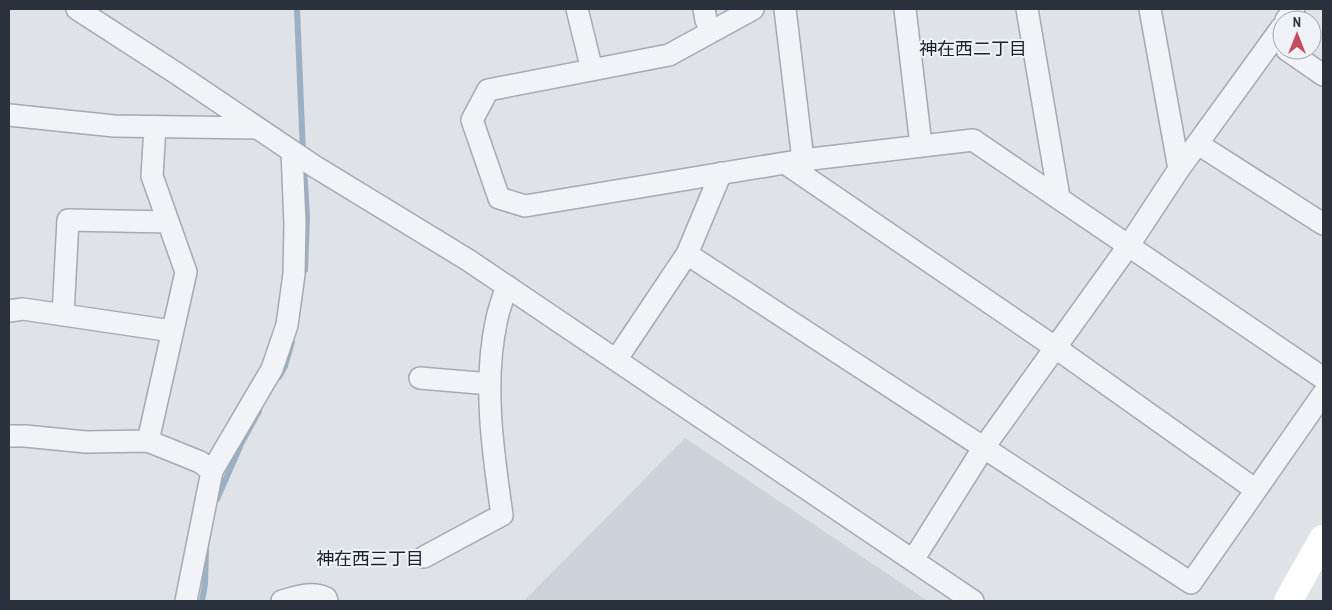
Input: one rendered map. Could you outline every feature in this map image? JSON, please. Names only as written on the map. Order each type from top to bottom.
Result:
[{"type":"main road","points":[[1288,601],[1323,539]]},
{"type":"street","points":[[77,9],[179,75],[292,152],[468,260],[973,601]]},
{"type":"street","points":[[577,9],[592,70]]},
{"type":"street","points":[[704,9],[706,20],[712,31]]},
{"type":"street","points":[[753,9],[669,55],[488,90],[472,120],[499,198],[524,206],[794,162],[974,140],[1323,378]]},
{"type":"street","points":[[785,9],[794,162]]},
{"type":"street","points":[[905,9],[921,145]]},
{"type":"street","points":[[1027,9],[1059,197]]},
{"type":"street","points":[[1150,9],[1179,169]]},
{"type":"street","points":[[914,560],[984,447],[1129,245],[1179,169],[1272,52]]},
{"type":"street","points":[[1304,60],[1323,75]]},
{"type":"street","points":[[9,115],[114,126],[256,128]]},
{"type":"street","points":[[148,441],[186,272],[152,176],[155,127]]},
{"type":"street","points":[[1198,144],[1323,224]]},
{"type":"street","points":[[186,601],[212,470],[272,369],[287,325],[294,274],[295,224],[292,152]]},
{"type":"street","points":[[794,162],[1256,490]]},
{"type":"street","points":[[616,360],[687,254],[721,173]]},
{"type":"street","points":[[63,315],[68,220],[168,222]]},
{"type":"street","points":[[687,254],[1191,583],[1323,394]]},
{"type":"street","points":[[424,557],[502,514],[493,440],[490,384],[496,323],[507,286]]},
{"type":"street","points":[[9,311],[23,309],[172,331]]},
{"type":"street","points":[[420,378],[490,384]]},
{"type":"street","points":[[9,436],[86,442],[148,441],[200,462],[212,470]]},
{"type":"street","points":[[282,601],[309,594],[318,594],[326,598],[327,601]]},
{"type":"shaded area","points":[[685,438],[928,601],[524,601]]},
{"type":"waterway","points":[[297,9],[303,153]]},
{"type":"waterway","points":[[304,166],[307,217],[305,270]]},
{"type":"waterway","points":[[279,377],[285,366],[292,342]]},
{"type":"waterway","points":[[217,499],[242,442],[259,411]]},
{"type":"waterway","points":[[202,601],[205,584],[206,550]]},
{"type":"district","name":"神在西二丁目","points":[[973,49]]},
{"type":"district","name":"神在西三丁目","points":[[370,559]]}]
